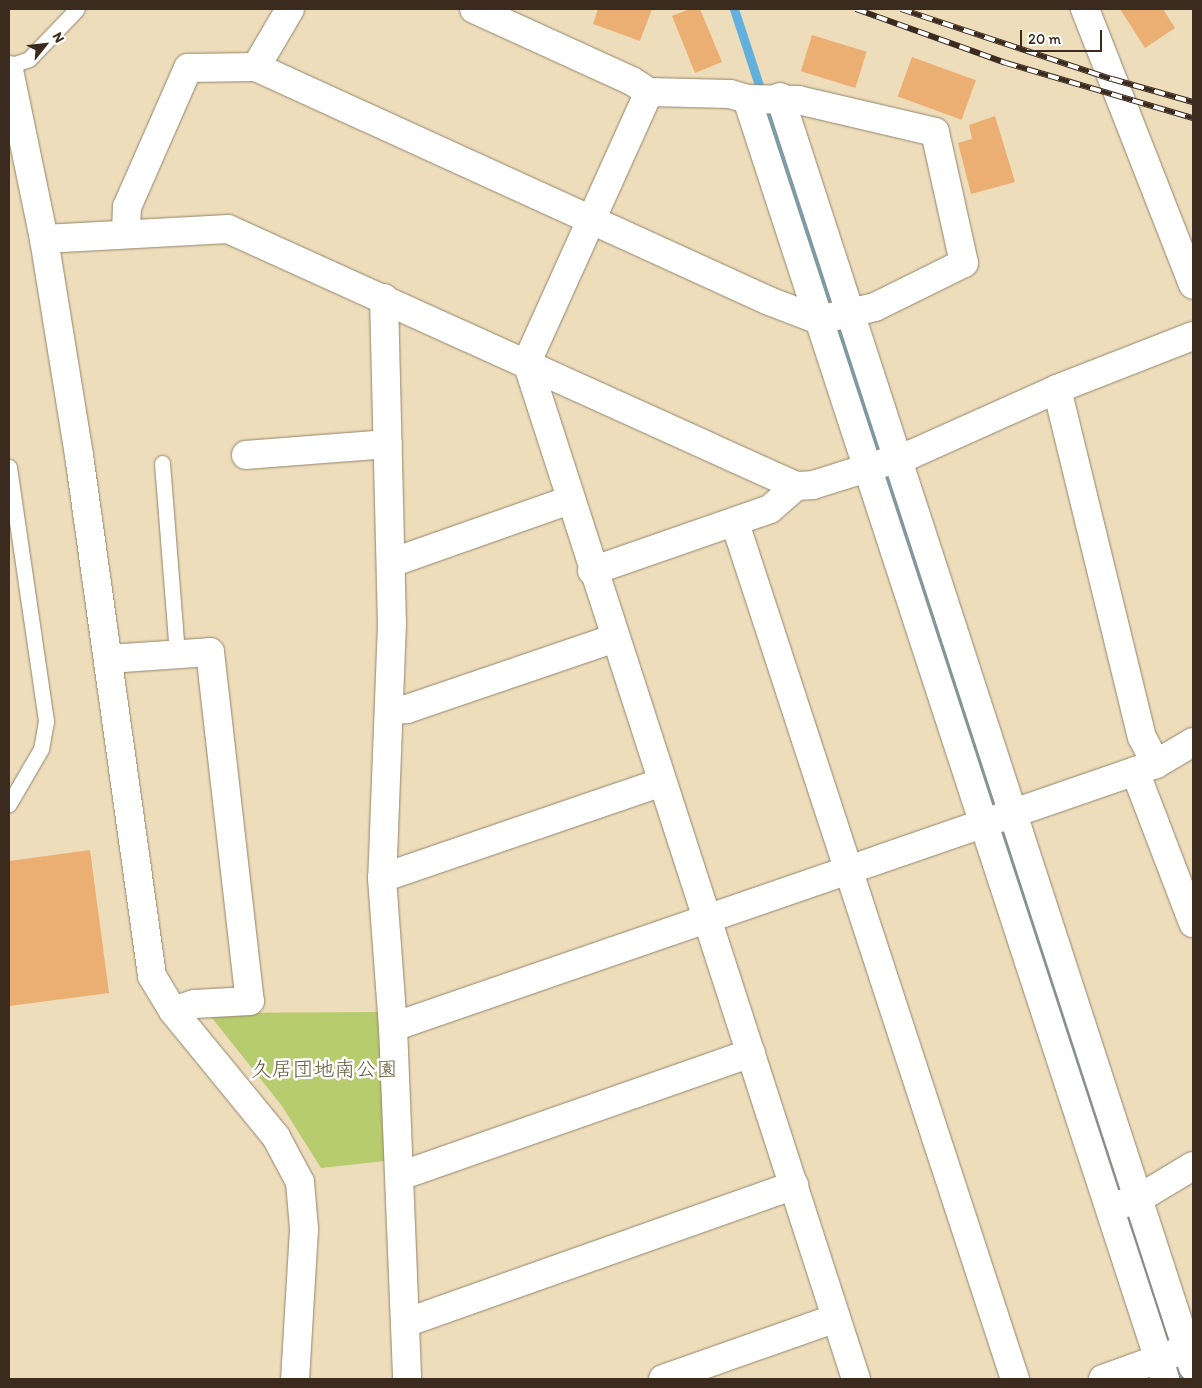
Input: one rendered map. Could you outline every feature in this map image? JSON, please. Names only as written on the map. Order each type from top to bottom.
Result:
[{"type":"street","points":[[256,67],[290,9]]},
{"type":"street","points":[[126,234],[126,207],[188,68],[256,67],[591,220],[834,317],[875,307],[964,263],[935,132],[763,98],[730,94],[648,92],[632,81],[474,9]]},
{"type":"street","points":[[1085,9],[1193,286]]},
{"type":"street","points":[[9,68],[44,239],[108,659],[152,976],[173,1010],[276,1137],[300,1182],[304,1229],[295,1379]]},
{"type":"street","points":[[648,92],[526,362],[592,571],[856,1379]]},
{"type":"street","points":[[763,98],[1123,1204],[1177,1358],[1103,1379]]},
{"type":"street","points":[[44,239],[228,229],[526,362],[796,486],[813,485],[882,464],[1057,389],[1193,336]]},
{"type":"street","points":[[384,298],[391,563],[389,710],[382,878],[393,1027],[407,1379]]},
{"type":"street","points":[[1057,389],[1142,737],[1145,768],[1193,923]]},
{"type":"street","points":[[246,455],[388,444]]},
{"type":"street","points":[[592,571],[735,523],[770,509],[796,486]]},
{"type":"street","points":[[391,563],[570,500]]},
{"type":"street","points":[[735,523],[1015,1379]]},
{"type":"street","points":[[389,710],[407,709],[615,638]]},
{"type":"street","points":[[108,659],[210,652],[250,1001],[194,1004],[173,1010]]},
{"type":"street","points":[[393,1027],[706,921],[1145,768],[1193,742]]},
{"type":"street","points":[[382,878],[662,782]]},
{"type":"street","points":[[400,1176],[751,1053]]},
{"type":"street","points":[[1123,1204],[1193,1166]]},
{"type":"street","points":[[405,1322],[794,1185]]},
{"type":"street","points":[[664,1379],[836,1318]]},
{"type":"lane","points":[[9,68],[28,59],[78,9]]},
{"type":"lane","points":[[162,463],[177,654]]},
{"type":"lane","points":[[9,467],[46,721],[41,749],[9,804]]},
{"type":"green space","name":"久居団地南公園","points":[[378,1012],[385,1161],[321,1168],[282,1106],[208,1013]]},
{"type":"building","points":[[598,9],[652,9],[640,41],[593,24]]},
{"type":"building","points":[[690,9],[700,9],[722,62],[695,73],[672,16]]},
{"type":"building","points":[[1120,9],[1163,9],[1175,28],[1145,48]]},
{"type":"building","points":[[812,35],[867,52],[855,88],[801,71]]},
{"type":"building","points":[[912,57],[976,80],[962,120],[898,96]]},
{"type":"building","points":[[995,116],[1015,182],[971,194],[958,143],[972,139],[969,125]]},
{"type":"building","points":[[90,850],[109,993],[9,1006],[9,861]]},
{"type":"waterway","points":[[734,9],[1043,951],[1168,1342],[1183,1379]]},
{"type":"railway","points":[[856,9],[1006,63],[1193,118]]},
{"type":"railway","points":[[901,9],[1112,79],[1193,102]]}]
